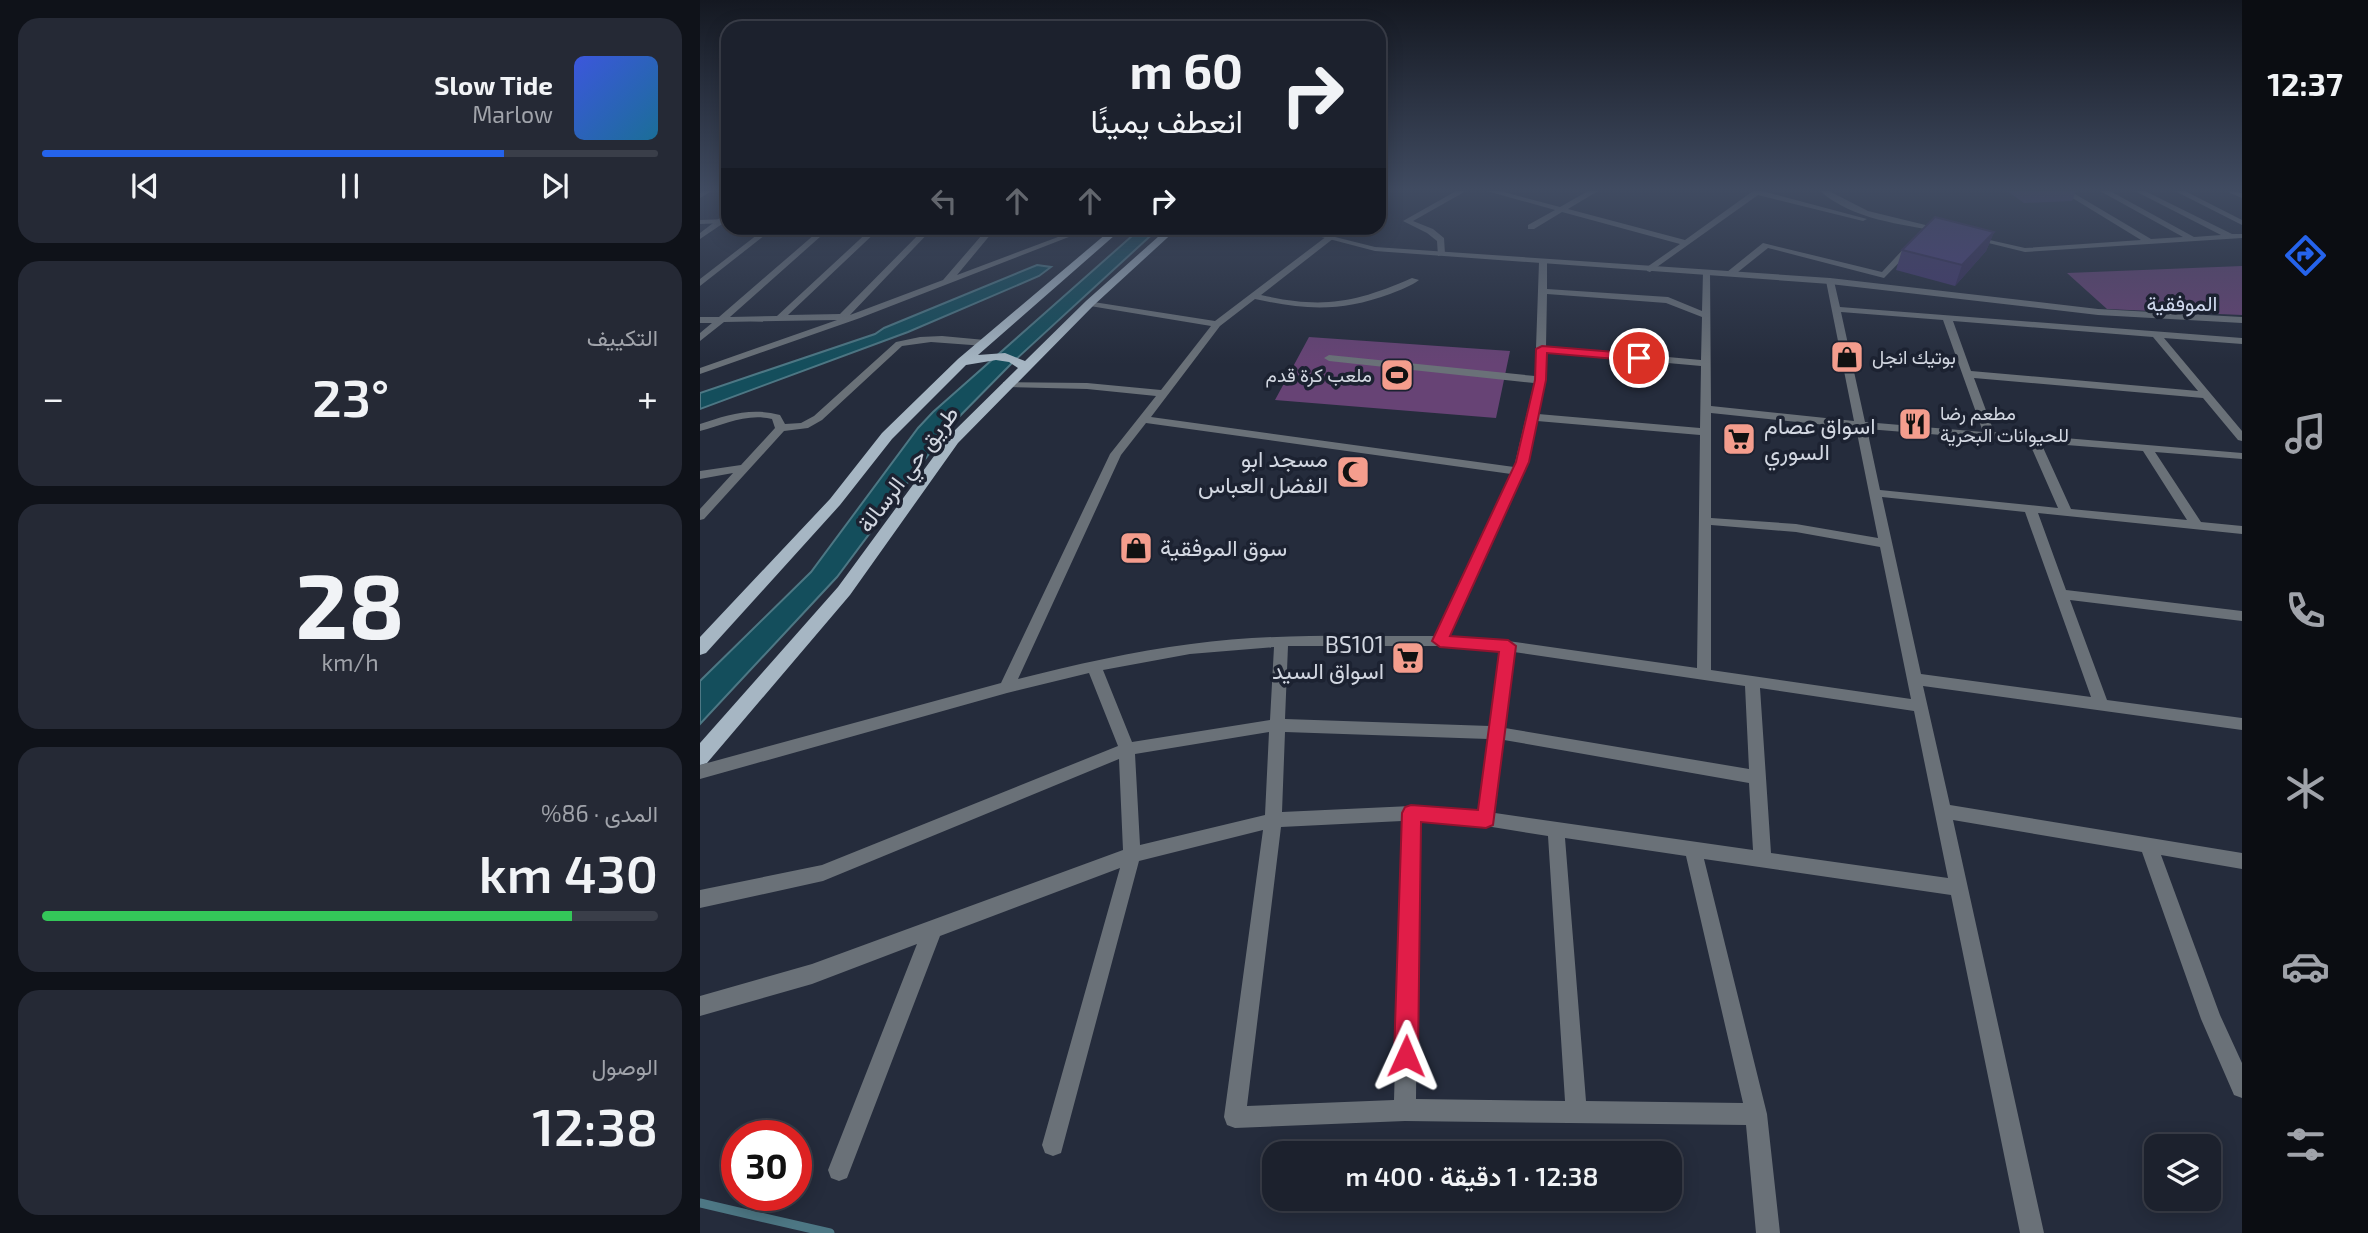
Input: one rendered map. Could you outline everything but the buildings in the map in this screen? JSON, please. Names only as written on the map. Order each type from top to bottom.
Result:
[{"type":"main road","name":"طريق حي الرسالة","points":[[700,648],[835,502],[887,436],[962,362],[989,343],[1095,249]]},
{"type":"main road","name":"طريق حي الرسالة","points":[[700,757],[844,591],[953,440],[1039,350],[1150,249]]},
{"type":"main road","points":[[989,343],[1009,353],[1039,350]]},
{"type":"main road","points":[[962,362],[982,358],[1009,358],[1023,366]]},
{"type":"street","points":[[700,283],[744,249]]},
{"type":"street","points":[[700,338],[802,249]]},
{"type":"street","points":[[780,318],[854,249]]},
{"type":"street","points":[[843,317],[909,249]]},
{"type":"street","points":[[945,284],[975,249]]},
{"type":"street","points":[[700,371],[857,317],[1036,249]]},
{"type":"street","points":[[1007,687],[1116,454],[1217,324],[1316,249]]},
{"type":"street","points":[[1373,249],[1830,281],[2098,312],[2242,320]]},
{"type":"street","points":[[1441,249],[1441,254]]},
{"type":"street","points":[[1650,269],[1679,249]]},
{"type":"street","points":[[1731,274],[1762,249]]},
{"type":"street","points":[[1780,249],[1884,275],[1909,249]]},
{"type":"street","points":[[2019,249],[2048,249]]},
{"type":"street","points":[[1440,641],[1518,471],[1541,380],[1543,262]]},
{"type":"street","points":[[1704,674],[1707,272]]},
{"type":"street","points":[[1253,296],[1312,307],[1335,306],[1391,291],[1415,280]]},
{"type":"street","points":[[1830,281],[2032,1233]]},
{"type":"street","points":[[1544,290],[1668,300],[1707,316]]},
{"type":"street","points":[[1090,303],[1217,324]]},
{"type":"street","points":[[1836,309],[2155,332],[2242,341]]},
{"type":"street","points":[[1946,316],[1990,436]]},
{"type":"street","points":[[700,320],[857,317]]},
{"type":"street","points":[[2155,332],[2242,438]]},
{"type":"street","points":[[700,516],[780,428],[804,426],[818,418],[900,344],[914,340],[941,339],[989,343]]},
{"type":"street","points":[[1542,349],[1706,363]]},
{"type":"street","points":[[1329,358],[1541,380]]},
{"type":"street","points":[[1968,374],[2207,395]]},
{"type":"street","points":[[1007,384],[1087,386],[1163,393]]},
{"type":"street","points":[[1706,409],[1860,425],[2242,456]]},
{"type":"street","points":[[700,428],[736,416],[758,414],[776,417],[780,428]]},
{"type":"street","points":[[1532,417],[1706,432]]},
{"type":"street","points":[[1143,419],[1518,471]]},
{"type":"street","points":[[2034,440],[2067,513]]},
{"type":"street","points":[[2148,450],[2197,526]]},
{"type":"street","points":[[700,475],[747,467]]},
{"type":"street","points":[[1875,493],[2242,530]]},
{"type":"street","points":[[2030,509],[2102,704]]},
{"type":"street","points":[[1705,521],[1796,528],[1886,544]]},
{"type":"street","points":[[2061,594],[2242,616]]},
{"type":"street","points":[[700,772],[1007,687],[1094,666],[1190,649],[1281,641],[1440,641],[1508,646],[1920,706]]},
{"type":"street","points":[[1281,641],[1273,820],[1235,1117],[1405,1110],[1756,1114]]},
{"type":"street","points":[[1486,819],[1508,646]]},
{"type":"street","points":[[1053,1144],[1132,855],[1127,749],[1094,666]]},
{"type":"street","points":[[1914,679],[2242,724]]},
{"type":"street","points":[[1752,681],[1762,857]]},
{"type":"street","points":[[700,899],[823,873],[1127,749],[1276,725],[1497,733],[1758,777]]},
{"type":"street","points":[[1943,811],[2242,861]]},
{"type":"street","points":[[700,1006],[813,974],[1132,855],[1273,820],[1411,813],[1486,819],[1556,831],[1762,857],[1959,888]]},
{"type":"street","points":[[1405,1110],[1411,813]]},
{"type":"street","points":[[1556,831],[1576,1110]]},
{"type":"street","points":[[2149,847],[2211,1019],[2242,1087]]},
{"type":"street","points":[[1693,849],[1756,1114],[1768,1233]]},
{"type":"street","points":[[839,1170],[933,928]]},
{"type":"shaded area","points":[[2242,266],[2242,315],[2107,309],[2067,273]]},
{"type":"shaded area","name":"ملعب كرة قدم","points":[[1309,337],[1510,351],[1496,418],[1275,400]]},
{"type":"water","points":[[1118,249],[1137,249],[1013,362],[950,426],[837,577],[700,724],[700,681],[811,572],[918,428]]},
{"type":"water","points":[[1037,265],[1051,267],[1039,276],[908,332],[700,409],[700,393],[875,334]]},
{"type":"waterway","points":[[700,1203],[830,1233]]},
{"type":"place","name":"بوتيك انجل","points":[[1847,357]]},
{"type":"place","name":"ملعب كرة قدم","points":[[1397,375]]},
{"type":"place","name":"مطعم رضا للحيوانات البحرية","points":[[1915,424]]},
{"type":"place","name":"اسواق عصام السوري","points":[[1739,439]]},
{"type":"place","name":"مسجد ابو الفضل العباس","points":[[1353,472]]},
{"type":"place","name":"سوق الموفقية","points":[[1136,548]]},
{"type":"place","name":"BS101 اسواق السيد","points":[[1408,658]]},
{"type":"district","name":"الموفقية","points":[[2182,304]]},
{"type":"route","points":[[1406,1056],[1411,813],[1486,819],[1508,646],[1440,641],[1522,462],[1541,380],[1542,349],[1639,358]]}]
